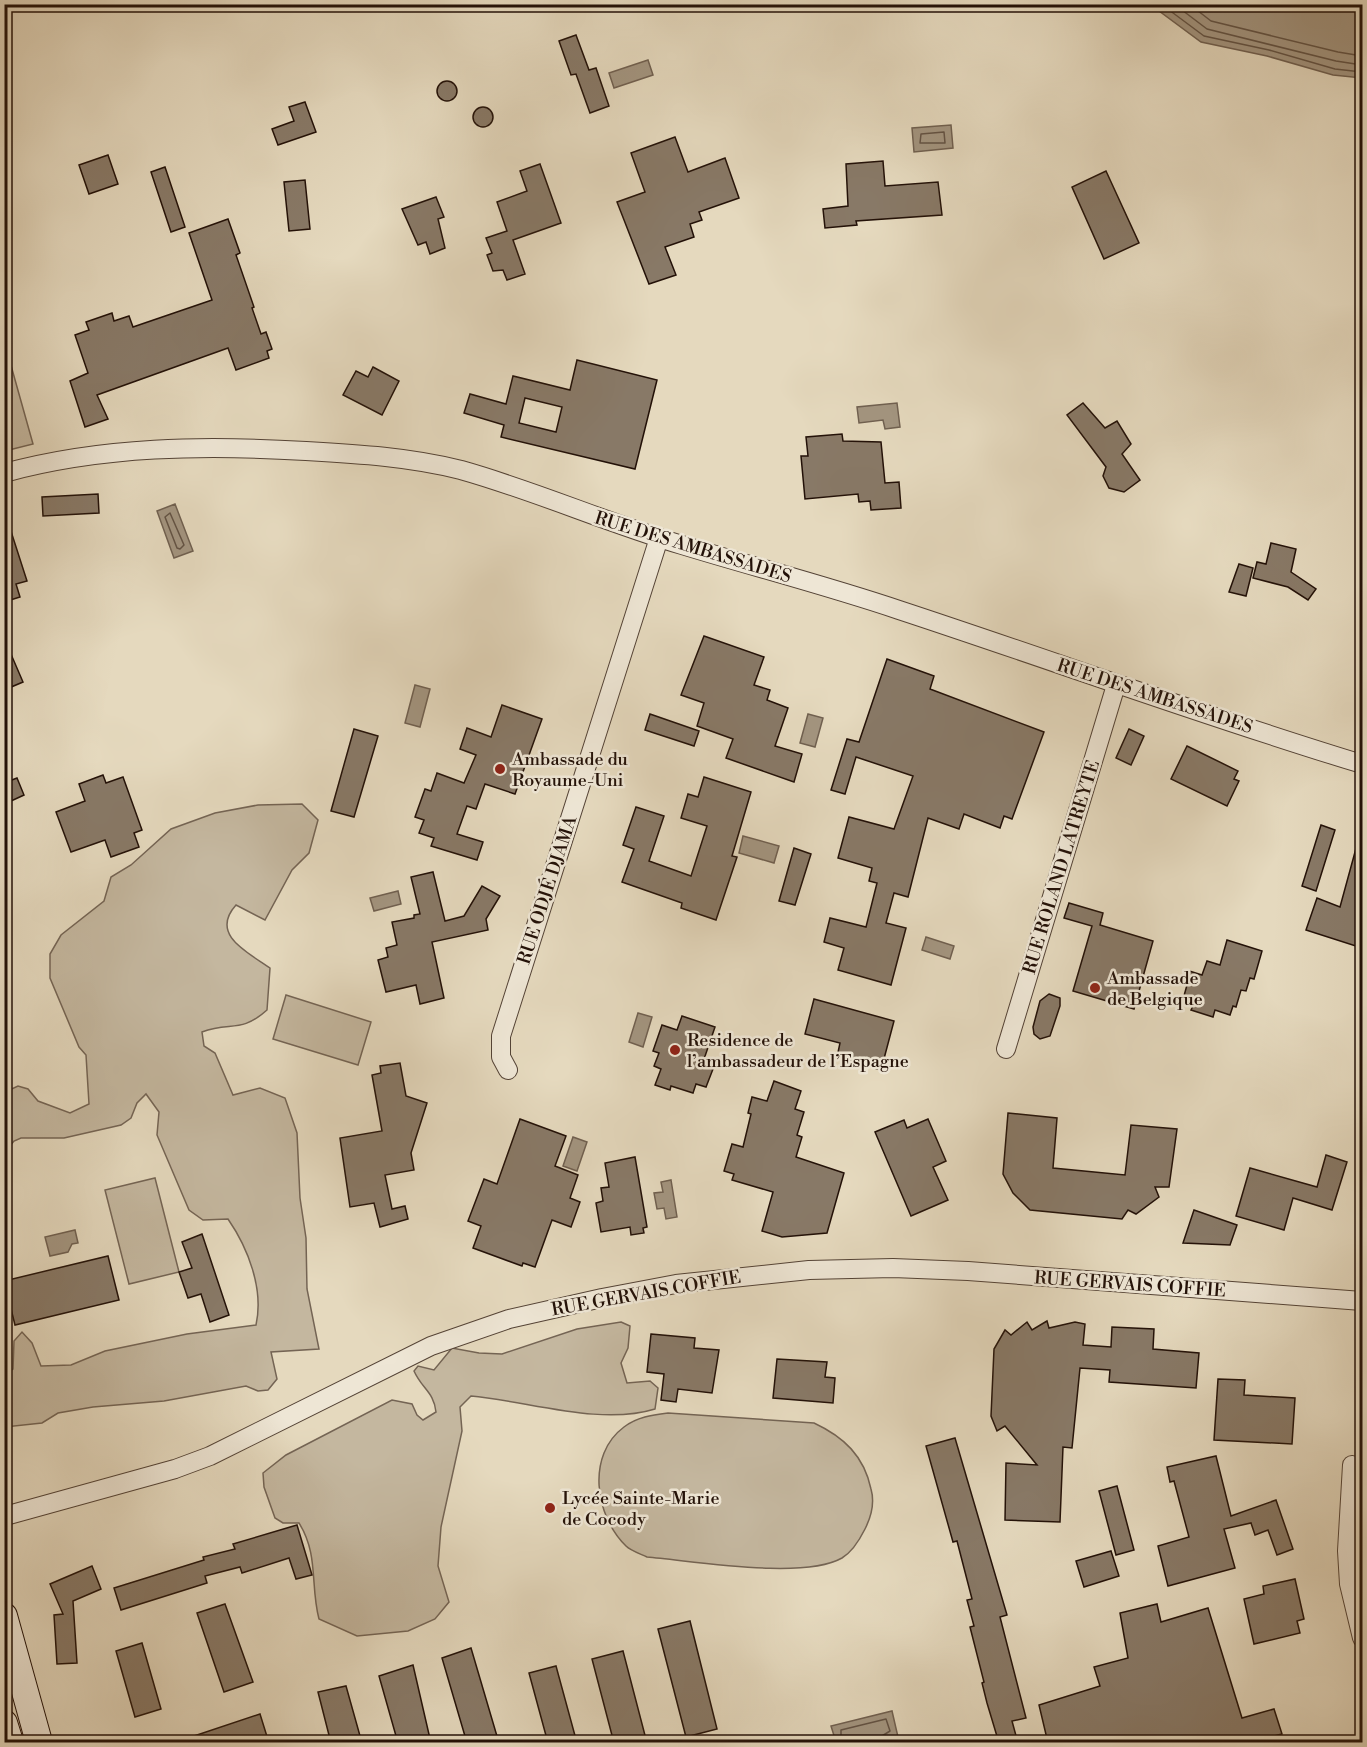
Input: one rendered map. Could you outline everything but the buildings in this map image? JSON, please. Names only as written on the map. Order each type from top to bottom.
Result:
[{"type":"main road","points":[[4,1616],[39,1743]]},
{"type":"main road","points":[[4,1723],[10,1743]]},
{"type":"street","name":"RUE DES AMBASSADES","points":[[4,473],[52,460],[139,450],[244,447],[368,454],[462,471],[659,538],[896,609],[1116,685],[1362,764]]},
{"type":"street","name":"RUE ODJÉ DJAMA","points":[[508,1070],[501,1057],[501,1036],[659,538]]},
{"type":"street","name":"RUE ROLAND LATREYTE","points":[[1006,1048],[1116,685]]},
{"type":"street","name":"RUE GERVAIS COFFIE","points":[[5,1516],[175,1469],[210,1456],[431,1346],[466,1332],[551,1309],[676,1284],[809,1270],[893,1268],[968,1271],[1362,1301]]},
{"type":"street","points":[[1352,1465],[1347,1551],[1349,1584],[1362,1638]]},
{"type":"shaded area","points":[[5,344],[33,444],[4,451]]},
{"type":"shaded area","points":[[302,804],[318,820],[309,853],[292,870],[265,920],[236,905],[229,916],[227,925],[229,934],[235,942],[270,968],[267,1010],[242,1025],[202,1032],[204,1046],[215,1053],[233,1095],[260,1088],[285,1098],[297,1133],[300,1198],[306,1238],[307,1289],[319,1349],[271,1352],[277,1379],[268,1390],[258,1391],[246,1386],[164,1401],[93,1407],[58,1413],[42,1423],[5,1427],[5,1374],[13,1369],[14,1341],[22,1332],[32,1343],[41,1366],[71,1365],[105,1351],[187,1334],[256,1325],[258,1297],[256,1283],[242,1243],[228,1219],[203,1220],[189,1210],[157,1135],[159,1112],[146,1094],[137,1103],[131,1118],[121,1125],[64,1138],[21,1138],[14,1141],[5,1152],[5,1092],[18,1086],[28,1089],[38,1101],[70,1113],[89,1104],[86,1055],[79,1047],[50,978],[50,954],[61,935],[104,901],[111,877],[131,865],[171,829],[215,813],[258,805]]},
{"type":"shaded area","points":[[286,995],[371,1022],[358,1065],[273,1039]]},
{"type":"shaded area","points":[[155,1178],[179,1272],[129,1284],[105,1190]]},
{"type":"shaded area","points":[[621,1322],[630,1326],[628,1348],[621,1363],[627,1383],[650,1381],[658,1388],[655,1409],[634,1414],[588,1414],[471,1396],[460,1407],[462,1431],[441,1527],[438,1566],[449,1602],[435,1619],[408,1631],[357,1636],[319,1619],[312,1558],[305,1535],[299,1523],[283,1523],[275,1518],[264,1487],[263,1473],[286,1455],[392,1400],[412,1404],[417,1415],[423,1420],[436,1412],[433,1400],[414,1371],[418,1366],[434,1370],[452,1348],[502,1354],[577,1329]]},
{"type":"shaded area","points":[[668,1413],[814,1423],[835,1435],[858,1457],[871,1489],[873,1499],[871,1515],[858,1541],[842,1558],[802,1568],[748,1567],[647,1557],[628,1548],[615,1533],[602,1503],[599,1486],[604,1453],[612,1439],[624,1427],[645,1417]]},
{"type":"water","points":[[1151,5],[1362,5],[1362,78],[1333,75],[1267,56],[1201,42]]},
{"type":"water","points":[[648,60],[653,75],[614,88],[609,73]]},
{"type":"water","points":[[951,125],[953,148],[914,152],[912,128]]},
{"type":"water","points":[[897,403],[900,427],[885,429],[883,420],[859,423],[857,407]]},
{"type":"water","points":[[175,504],[193,551],[174,558],[157,511]]},
{"type":"water","points":[[415,685],[430,689],[420,727],[405,723]]},
{"type":"water","points":[[808,714],[823,718],[815,747],[800,743]]},
{"type":"water","points":[[743,836],[779,846],[774,863],[739,853]]},
{"type":"water","points":[[398,891],[401,904],[374,911],[370,898]]},
{"type":"water","points":[[926,937],[954,946],[950,959],[922,950]]},
{"type":"water","points":[[638,1013],[652,1017],[643,1047],[629,1042]]},
{"type":"water","points":[[573,1137],[587,1142],[577,1171],[563,1166]]},
{"type":"water","points":[[671,1180],[677,1217],[666,1219],[664,1208],[657,1209],[654,1193],[663,1192],[661,1182]]},
{"type":"water","points":[[75,1230],[78,1243],[72,1244],[68,1252],[50,1256],[45,1237]]},
{"type":"water","points":[[892,1711],[898,1737],[875,1742],[836,1742],[831,1726]]},
{"type":"place","name":"Ambassade du Royaume-Uni","points":[[500,769]]},
{"type":"place","name":"Ambassade de Belgique","points":[[1095,988]]},
{"type":"place","name":"Residence de l’ambassadeur de l’Espagne","points":[[675,1050]]},
{"type":"place","name":"Lycée Sainte-Marie de Cocody","points":[[550,1508]]}]
